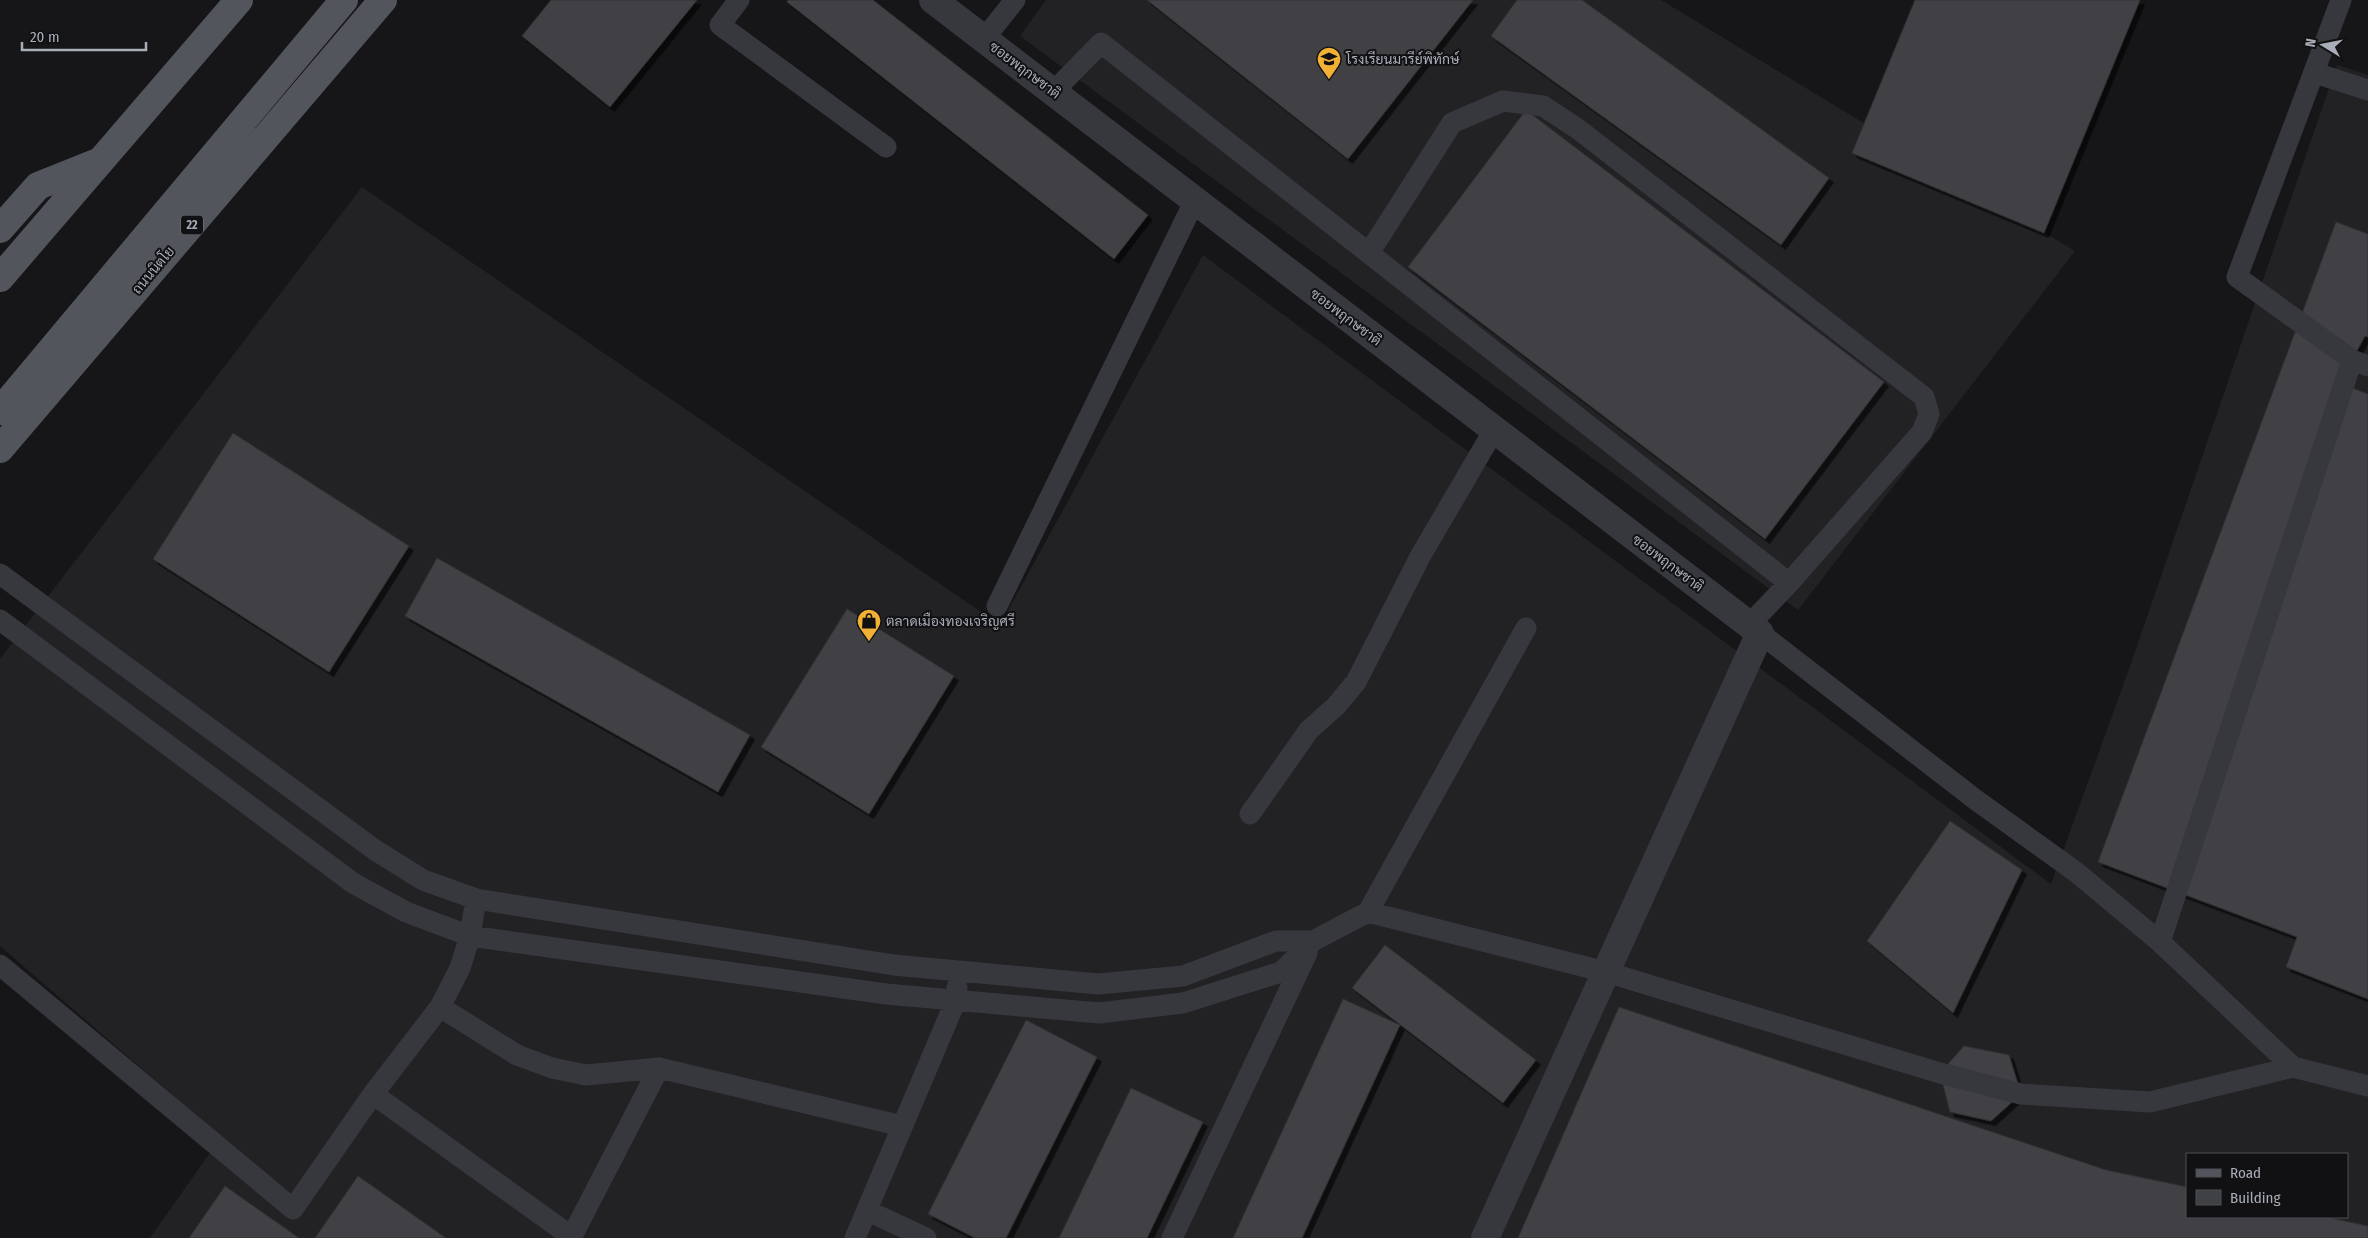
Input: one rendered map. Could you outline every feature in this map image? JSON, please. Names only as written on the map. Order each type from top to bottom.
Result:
[{"type":"main road","points":[[0,278],[239,0]]},
{"type":"main road","points":[[0,411],[344,0]]},
{"type":"main road","name":"ถนนนิตโย","points":[[0,449],[383,0]]},
{"type":"main road","points":[[0,229],[38,186],[101,160]]},
{"type":"street","name":"ซอยพฤกษชาติ","points":[[933,0],[1754,629]]},
{"type":"street","points":[[1485,1238],[1606,972],[1754,629]]},
{"type":"lane","points":[[739,0],[720,25],[886,147]]},
{"type":"lane","points":[[984,39],[1015,0]]},
{"type":"lane","points":[[2160,942],[2360,363],[2237,277],[2341,0]]},
{"type":"lane","points":[[1052,92],[1101,43],[1789,583]]},
{"type":"lane","points":[[2315,73],[2368,90]]},
{"type":"lane","points":[[1369,253],[1452,122],[1503,101],[1543,106],[1578,129],[1924,397],[1929,414],[1922,432],[1789,583],[1754,629],[1976,800],[2076,872],[2160,942],[2292,1067]]},
{"type":"lane","points":[[997,606],[1194,200]]},
{"type":"lane","points":[[1250,814],[1309,730],[1336,706],[1356,682],[1421,555],[1494,430]]},
{"type":"lane","points":[[0,574],[375,850],[423,880],[476,899],[894,965],[1098,984],[1183,976],[1276,942],[1313,941]]},
{"type":"lane","points":[[0,620],[353,883],[406,912],[470,936],[886,994],[1099,1013],[1184,1003],[1281,972],[1313,941],[1368,912],[1526,628]]},
{"type":"lane","points":[[0,965],[292,1209],[373,1094],[440,1007],[460,968],[470,936],[476,899]]},
{"type":"lane","points":[[1368,912],[1606,972],[1940,1073],[2021,1094],[2150,1102],[2292,1067],[2368,1086]]},
{"type":"lane","points":[[1172,1238],[1313,941]]},
{"type":"lane","points":[[855,1238],[956,1000],[958,971]]},
{"type":"lane","points":[[440,1007],[517,1056],[552,1068],[586,1075],[659,1068],[902,1126]]},
{"type":"lane","points":[[373,1094],[571,1237],[659,1068]]},
{"type":"lane","points":[[868,1211],[926,1238]]},
{"type":"shaded area","points":[[1046,0],[1661,0],[2075,251],[1798,610],[1020,36]]},
{"type":"shaded area","name":"ตลาดเมืองทองเจริญศรี","points":[[2337,65],[2368,75],[2368,1238],[150,1238],[221,1137],[0,946],[0,659],[362,187],[1000,625],[1203,255],[2051,884],[2128,672]]},
{"type":"building","points":[[551,0],[697,0],[610,107],[522,36]]},
{"type":"building","points":[[788,0],[873,0],[1148,215],[1114,259],[787,2]]},
{"type":"building","name":"โรงเรียนมารีย์พิทักษ์","points":[[1147,0],[1473,0],[1348,159]]},
{"type":"building","points":[[1517,0],[1582,0],[1829,178],[1781,245],[1491,36]]},
{"type":"building","points":[[1915,0],[2140,0],[2044,233],[1852,153]]},
{"type":"building","points":[[1526,110],[1884,382],[1765,539],[1408,267]]},
{"type":"building","points":[[2336,222],[2368,234],[2368,337],[2365,336],[2339,383],[2368,394],[2368,999],[2286,967],[2297,937],[2098,862]]},
{"type":"building","points":[[233,433],[409,546],[329,672],[153,559]]},
{"type":"building","points":[[437,558],[750,735],[718,792],[405,616]]},
{"type":"building","points":[[847,609],[954,676],[869,814],[761,747]]},
{"type":"building","points":[[1950,821],[2022,870],[1953,1013],[1867,941]]},
{"type":"building","points":[[1385,945],[1536,1060],[1503,1103],[1352,988]]},
{"type":"building","points":[[1343,999],[1400,1025],[1302,1238],[1233,1238]]},
{"type":"building","points":[[1619,1007],[2106,1170],[2186,1187],[2186,1218],[2331,1218],[2368,1226],[2368,1238],[1518,1238]]},
{"type":"building","points":[[1026,1020],[1097,1057],[1006,1238],[975,1238],[928,1214]]},
{"type":"building","points":[[1964,1046],[2009,1055],[2021,1094],[1991,1121],[1950,1112],[1940,1073]]},
{"type":"building","points":[[1131,1088],[1203,1122],[1147,1238],[1059,1238]]},
{"type":"building","points":[[358,1176],[446,1238],[315,1238]]},
{"type":"building","points":[[225,1186],[299,1238],[189,1238]]},
{"type":"place","name":"โรงเรียนมารีย์พิทักษ์","points":[[1329,80]]},
{"type":"place","name":"ตลาดเมืองทองเจริญศรี","points":[[869,642]]}]
